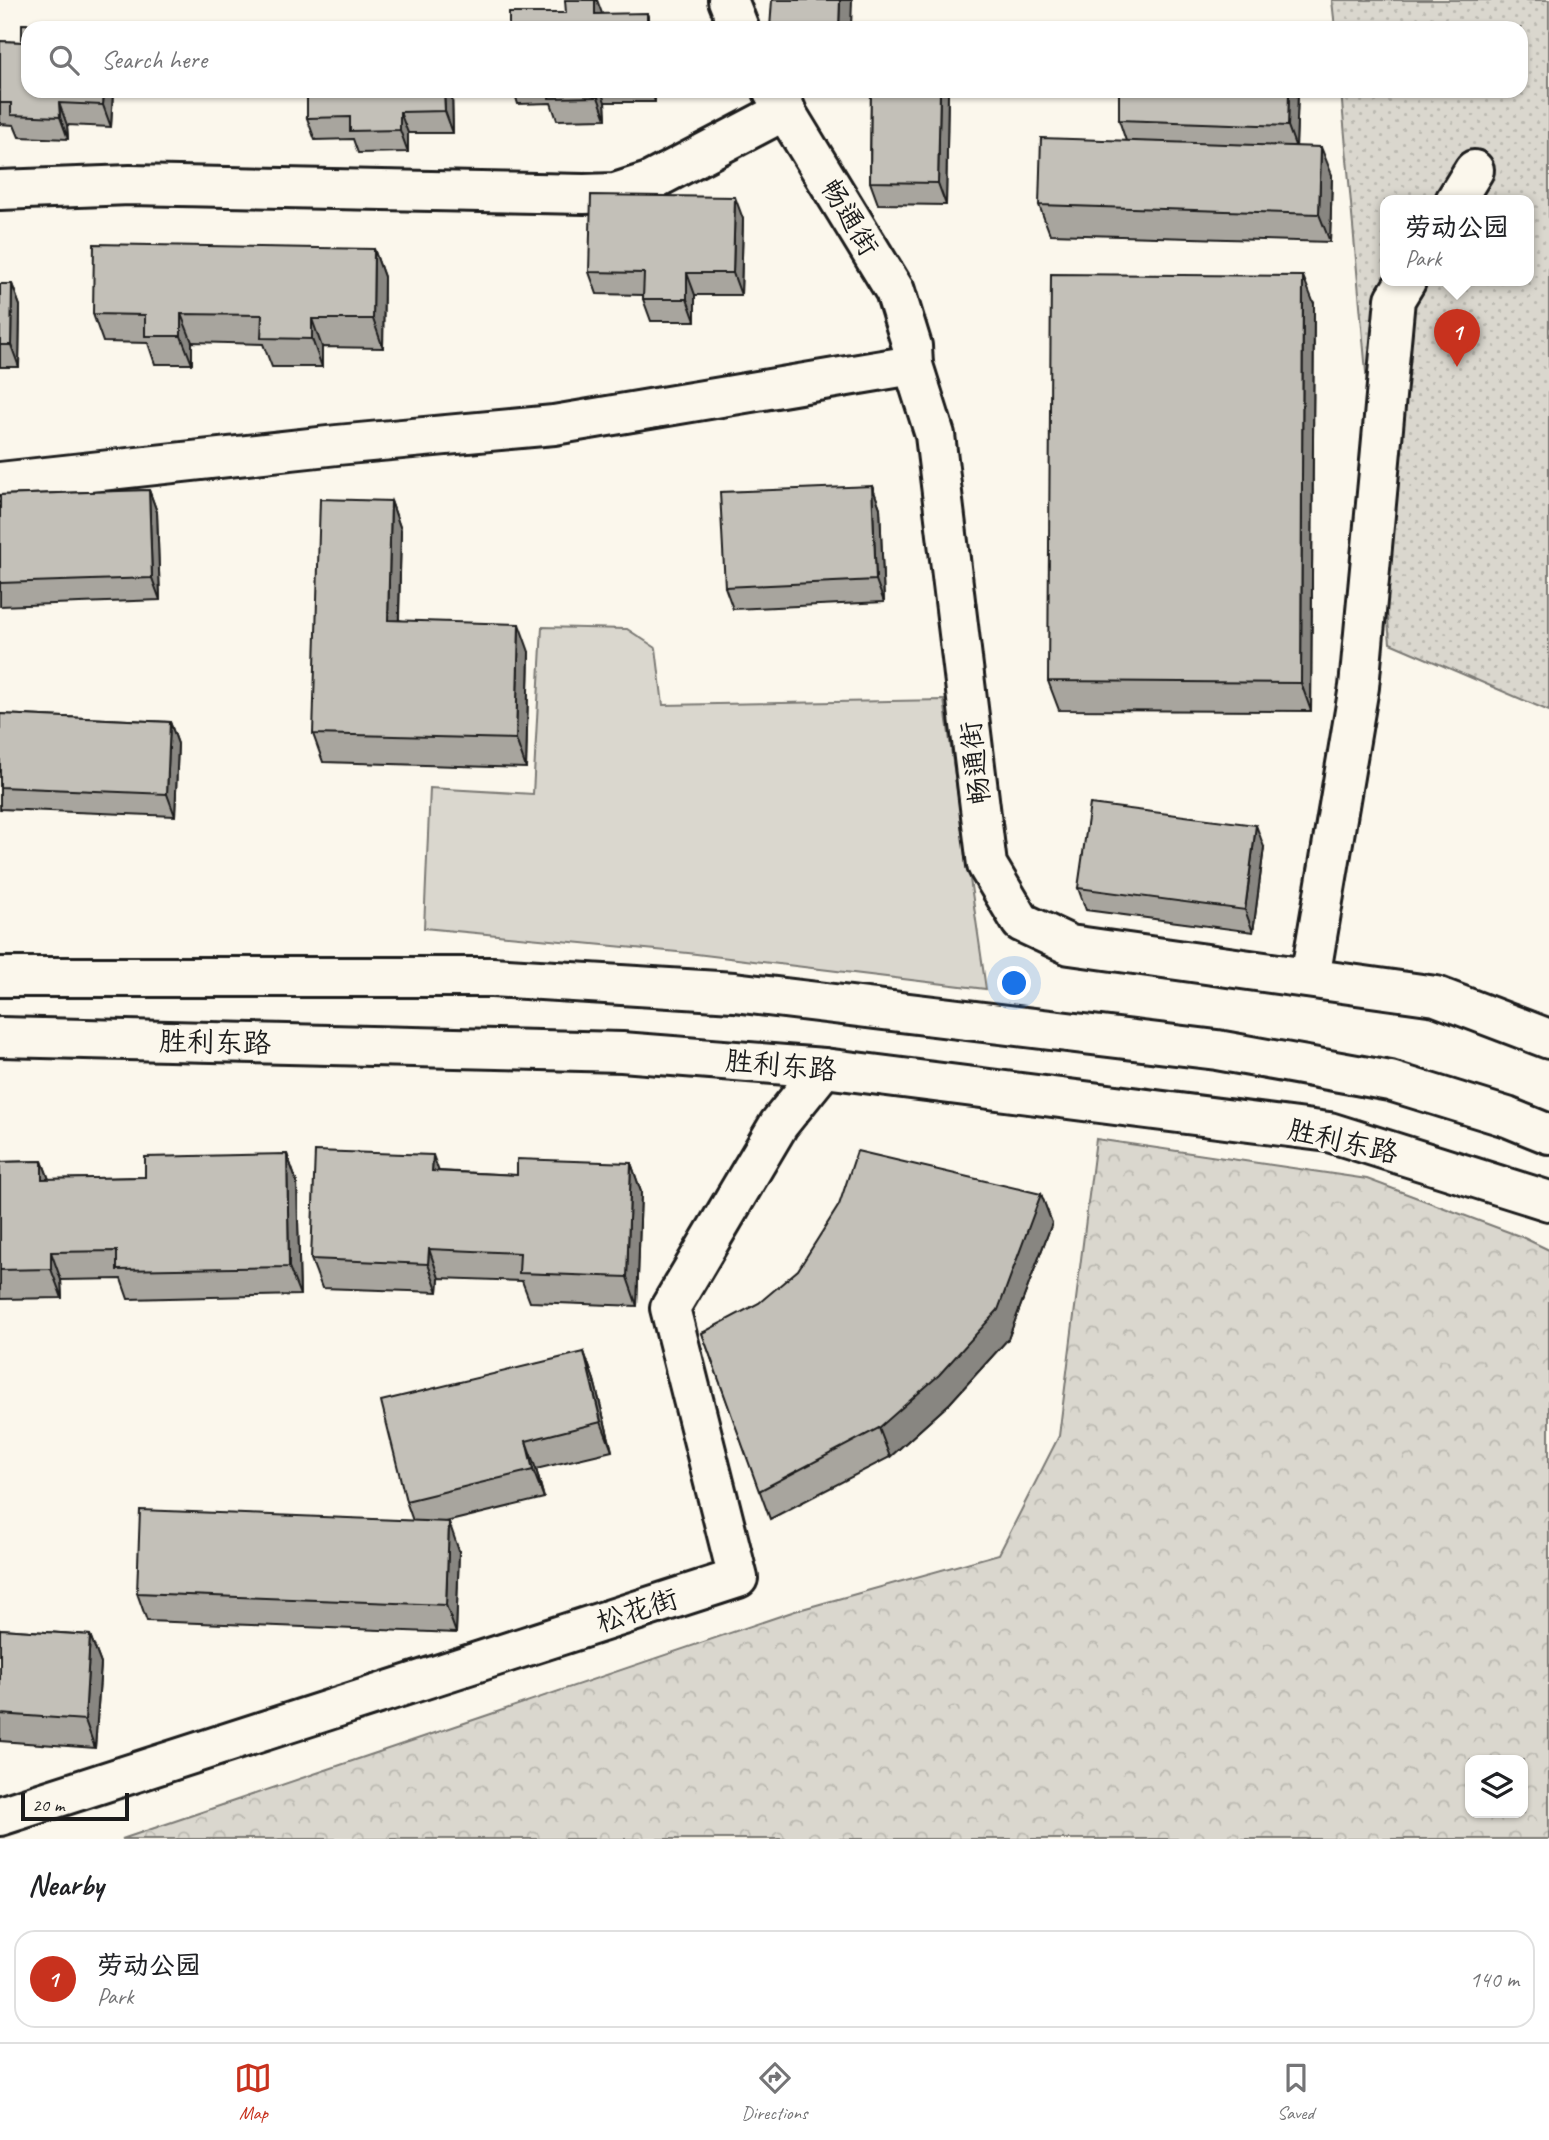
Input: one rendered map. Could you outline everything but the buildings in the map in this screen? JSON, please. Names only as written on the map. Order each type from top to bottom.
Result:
[{"type":"street","points":[[728,0],[736,21]]},
{"type":"street","points":[[0,190],[130,185],[615,193],[649,182],[780,100]]},
{"type":"street","name":"畅通街","points":[[780,100],[895,291],[912,346],[913,365],[935,435],[987,865],[1021,922],[1070,945],[1436,996],[1549,1039]]},
{"type":"street","points":[[1310,978],[1359,687],[1395,299],[1403,286]]},
{"type":"street","points":[[0,482],[337,445],[554,425],[913,365]]},
{"type":"street","points":[[0,977],[492,977],[734,992],[1217,1050],[1390,1081],[1507,1117],[1549,1134]]},
{"type":"street","name":"胜利东路","points":[[0,1037],[622,1052],[824,1068],[1329,1132],[1549,1201]]},
{"type":"street","name":"松花街","points":[[0,1816],[738,1578],[670,1308],[779,1124],[824,1068]]},
{"type":"green space","points":[[1332,0],[1549,0],[1549,711],[1390,643],[1342,98],[1528,98],[1528,21],[1334,21]]},
{"type":"green space","points":[[542,627],[627,629],[656,648],[663,705],[944,700],[986,989],[688,953],[424,928],[430,788],[533,794]]},
{"type":"green space","points":[[1096,1139],[1367,1179],[1522,1237],[1549,1250],[1549,1839],[122,1839],[795,1611],[999,1554],[1059,1436]]},
{"type":"place","name":"劳动公园","points":[[1457,367]]}]
